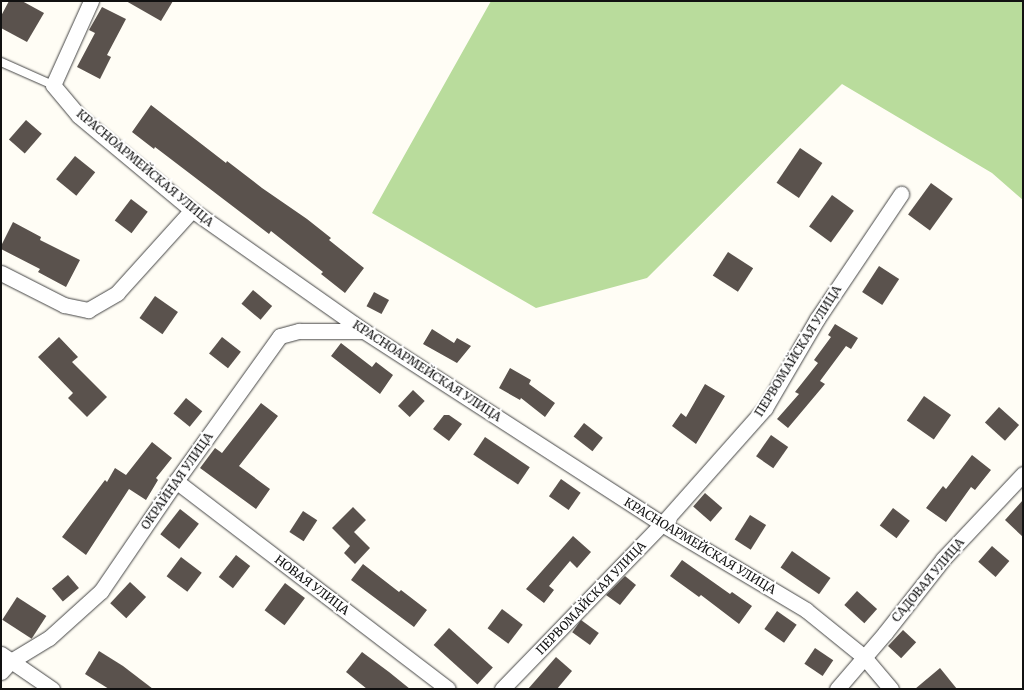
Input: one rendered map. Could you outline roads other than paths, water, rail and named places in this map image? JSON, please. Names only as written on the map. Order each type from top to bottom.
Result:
[{"type":"street","points":[[53,85],[91,1]]},
{"type":"street","name":"КРАСНОАРМЕЙСКАЯ УЛИЦА","points":[[53,85],[78,116],[192,210],[364,331],[662,524],[806,610],[864,657],[891,689]]},
{"type":"street","name":"ПЕРВОМАЙСКАЯ УЛИЦА","points":[[502,689],[662,524],[765,408],[817,319],[901,194]]},
{"type":"street","points":[[1,273],[64,305],[88,310],[117,293],[192,210]]},
{"type":"street","name":"ОКРАЙНАЯ УЛИЦА","points":[[4,662],[48,638],[101,591],[176,481],[280,336],[298,331],[364,331]]},
{"type":"street","name":"САДОВАЯ УЛИЦА","points":[[837,689],[943,559],[1023,474]]},
{"type":"street","name":"НОВАЯ УЛИЦА","points":[[176,481],[448,689]]},
{"type":"street","points":[[4,662],[52,689]]},
{"type":"lane","points":[[1,62],[53,85]]}]
